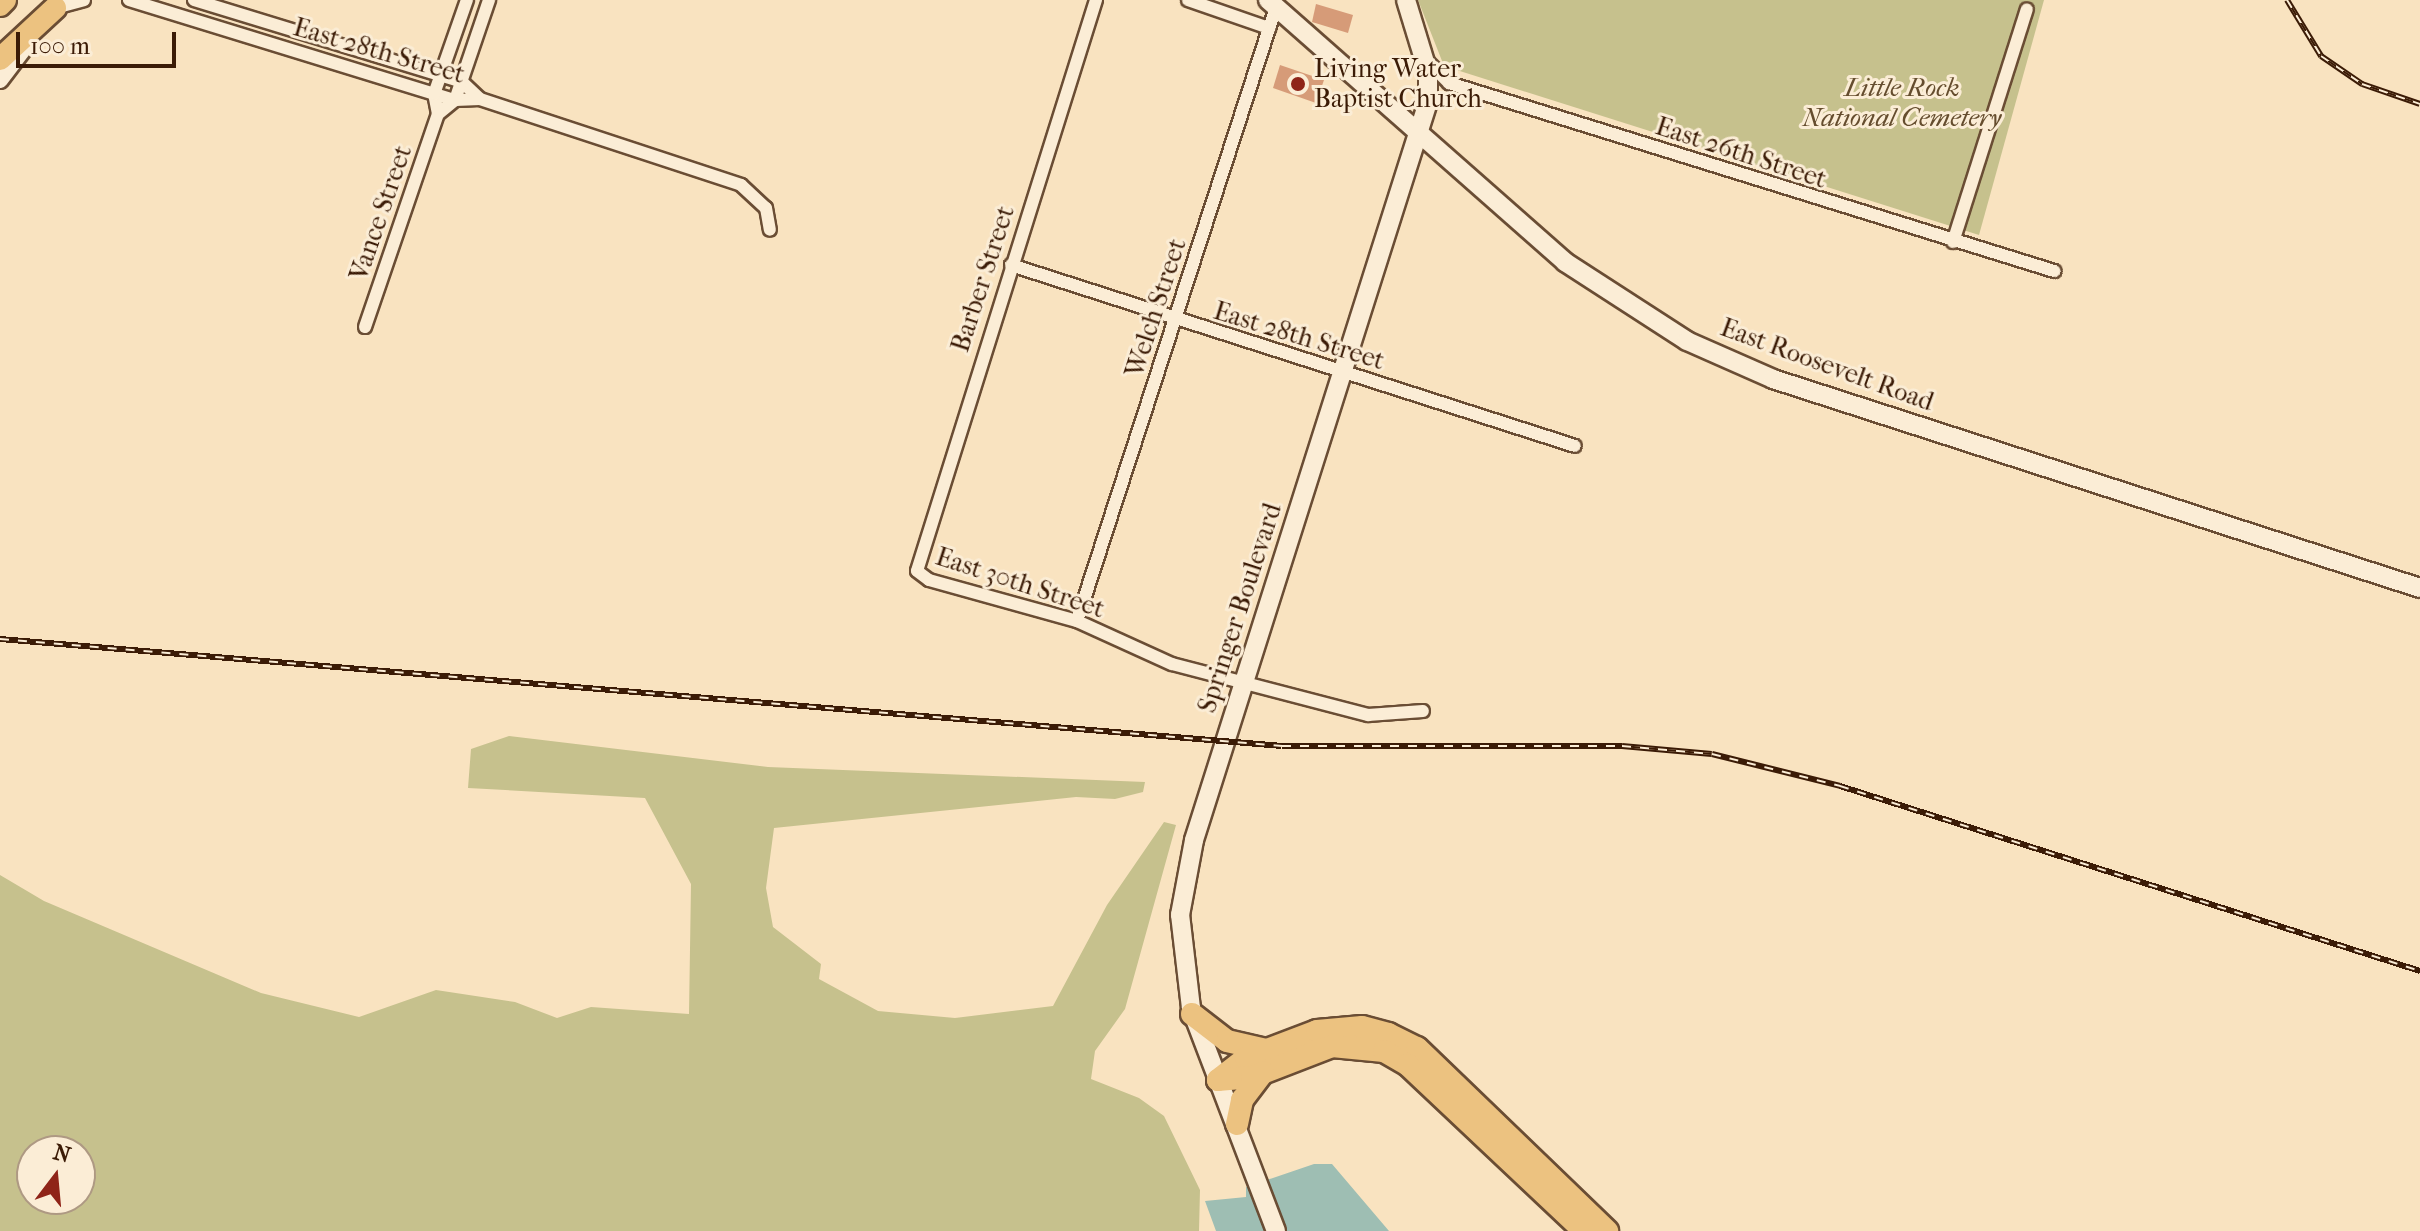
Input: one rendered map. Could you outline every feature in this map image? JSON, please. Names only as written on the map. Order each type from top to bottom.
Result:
[{"type":"highway","points":[[0,5],[5,0]]},
{"type":"highway","points":[[0,59],[55,8]]},
{"type":"highway","points":[[1192,1014],[1227,1041],[1264,1061]]},
{"type":"highway","points":[[1218,1080],[1264,1061],[1317,1031],[1417,1048],[1607,1231]]},
{"type":"highway","points":[[1359,1036],[1408,1065],[1584,1231]]},
{"type":"highway","points":[[1240,1132],[1242,1100],[1264,1061]]},
{"type":"main road","name":"Springer Boulevard","points":[[1276,1231],[1192,1014],[1182,900],[1194,840],[1419,133],[1429,87],[1425,57],[1406,0]]},
{"type":"main road","name":"East Roosevelt Road","points":[[1272,4],[1579,273],[1725,359],[2420,588]]},
{"type":"street","points":[[0,80],[55,8],[84,0]]},
{"type":"street","name":"East 28th Street","points":[[129,0],[455,100],[480,99],[741,185],[766,208],[770,230]]},
{"type":"street","name":"East 28th Street","points":[[194,0],[462,82],[480,99]]},
{"type":"street","points":[[467,0],[434,94],[438,114],[455,100],[489,0]]},
{"type":"street","name":"Barber Street","points":[[917,571],[1096,0]]},
{"type":"street","points":[[1188,0],[1269,28]]},
{"type":"street","name":"Welch Street","points":[[1077,621],[1269,28],[1272,4]]},
{"type":"street","points":[[1953,242],[2027,9]]},
{"type":"street","name":"East 26th Street","points":[[1425,57],[1449,83],[2054,271]]},
{"type":"street","name":"Vance Street","points":[[365,327],[438,114]]},
{"type":"street","name":"East 28th Street","points":[[1011,265],[1342,374],[1575,446]]},
{"type":"street","name":"East 30th Street","points":[[917,571],[929,580],[1077,621],[1172,664],[1244,681],[1337,709],[1386,716],[1423,711]]},
{"type":"green space","name":"Little Rock National Cemetery","points":[[1418,0],[2044,0],[1979,235],[1444,66]]},
{"type":"green space","points":[[509,736],[768,767],[1145,782],[1143,792],[1115,799],[1076,797],[774,828],[766,888],[773,927],[821,964],[819,979],[878,1011],[955,1018],[1053,1006],[1107,905],[1164,822],[1176,825],[1125,1009],[1095,1051],[1091,1079],[1139,1098],[1164,1116],[1200,1190],[1199,1231],[0,1231],[0,875],[44,901],[261,993],[359,1017],[436,990],[515,1002],[557,1018],[591,1007],[689,1014],[691,884],[645,798],[468,788],[471,749]]},
{"type":"water","points":[[1314,1164],[1332,1164],[1389,1231],[1216,1231],[1205,1201],[1246,1197],[1246,1187]]},
{"type":"building","points":[[1316,4],[1353,15],[1348,33],[1312,22]]},
{"type":"building","name":"Living Water Baptist Church","points":[[1280,65],[1324,80],[1316,103],[1273,88]]},
{"type":"railway","points":[[2287,0],[2321,56],[2362,84],[2420,104]]},
{"type":"railway","points":[[0,639],[1282,746],[1622,746],[1712,754],[1840,786],[2420,971]]},
{"type":"place","name":"Living Water Baptist Church","points":[[1298,84]]}]
